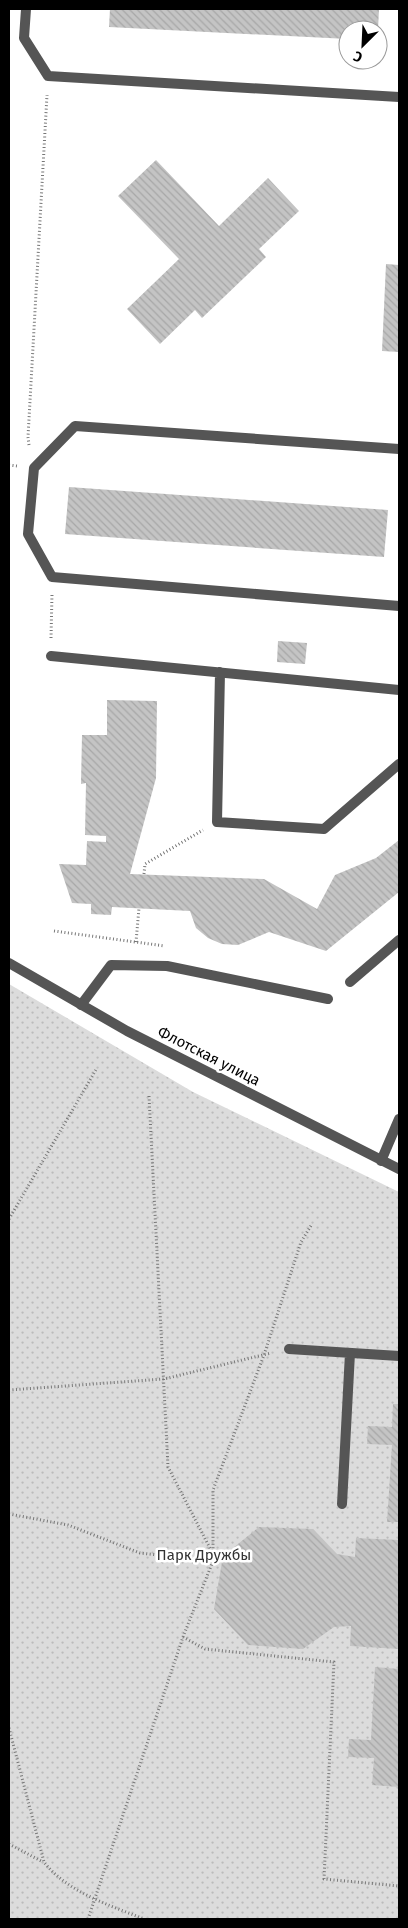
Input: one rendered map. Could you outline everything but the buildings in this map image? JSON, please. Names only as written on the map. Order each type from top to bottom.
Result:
[{"type":"street","points":[[26,9],[24,38],[48,76],[399,97]]},
{"type":"street","points":[[399,449],[75,426],[34,468],[28,534],[52,576],[399,606]]},
{"type":"street","points":[[51,656],[399,690]]},
{"type":"street","points":[[220,672],[217,822],[324,829],[399,764]]},
{"type":"street","points":[[350,982],[399,940]]},
{"type":"street","name":"Флотская улица","points":[[9,963],[127,1031],[399,1169]]},
{"type":"street","points":[[81,1005],[112,965],[167,966],[328,999]]},
{"type":"street","points":[[382,1161],[399,1119]]},
{"type":"street","points":[[289,1349],[399,1356]]},
{"type":"street","points":[[342,1504],[350,1353]]},
{"type":"path","points":[[34,468],[28,437],[48,76]]},
{"type":"path","points":[[51,656],[52,576]]},
{"type":"path","points":[[144,874],[145,864],[217,822]]},
{"type":"path","points":[[136,942],[139,908]]},
{"type":"path","points":[[54,931],[152,943]]},
{"type":"path","points":[[9,1219],[97,1068]]},
{"type":"path","points":[[149,1096],[168,1467],[214,1555]]},
{"type":"path","points":[[88,1919],[183,1637],[213,1561],[213,1490],[264,1354],[301,1242],[312,1224]]},
{"type":"path","points":[[9,1390],[164,1379],[289,1349]]},
{"type":"path","points":[[9,1514],[68,1525],[140,1553],[213,1561]]},
{"type":"path","points":[[183,1637],[205,1649],[334,1662],[324,1879],[399,1886]]},
{"type":"path","points":[[9,1728],[44,1862],[54,1876],[94,1899],[144,1919]]},
{"type":"path","points":[[9,1844],[44,1862]]},
{"type":"green space","name":"Парк Дружбы","points":[[9,984],[193,1092],[399,1192],[399,1919],[9,1919]]}]
